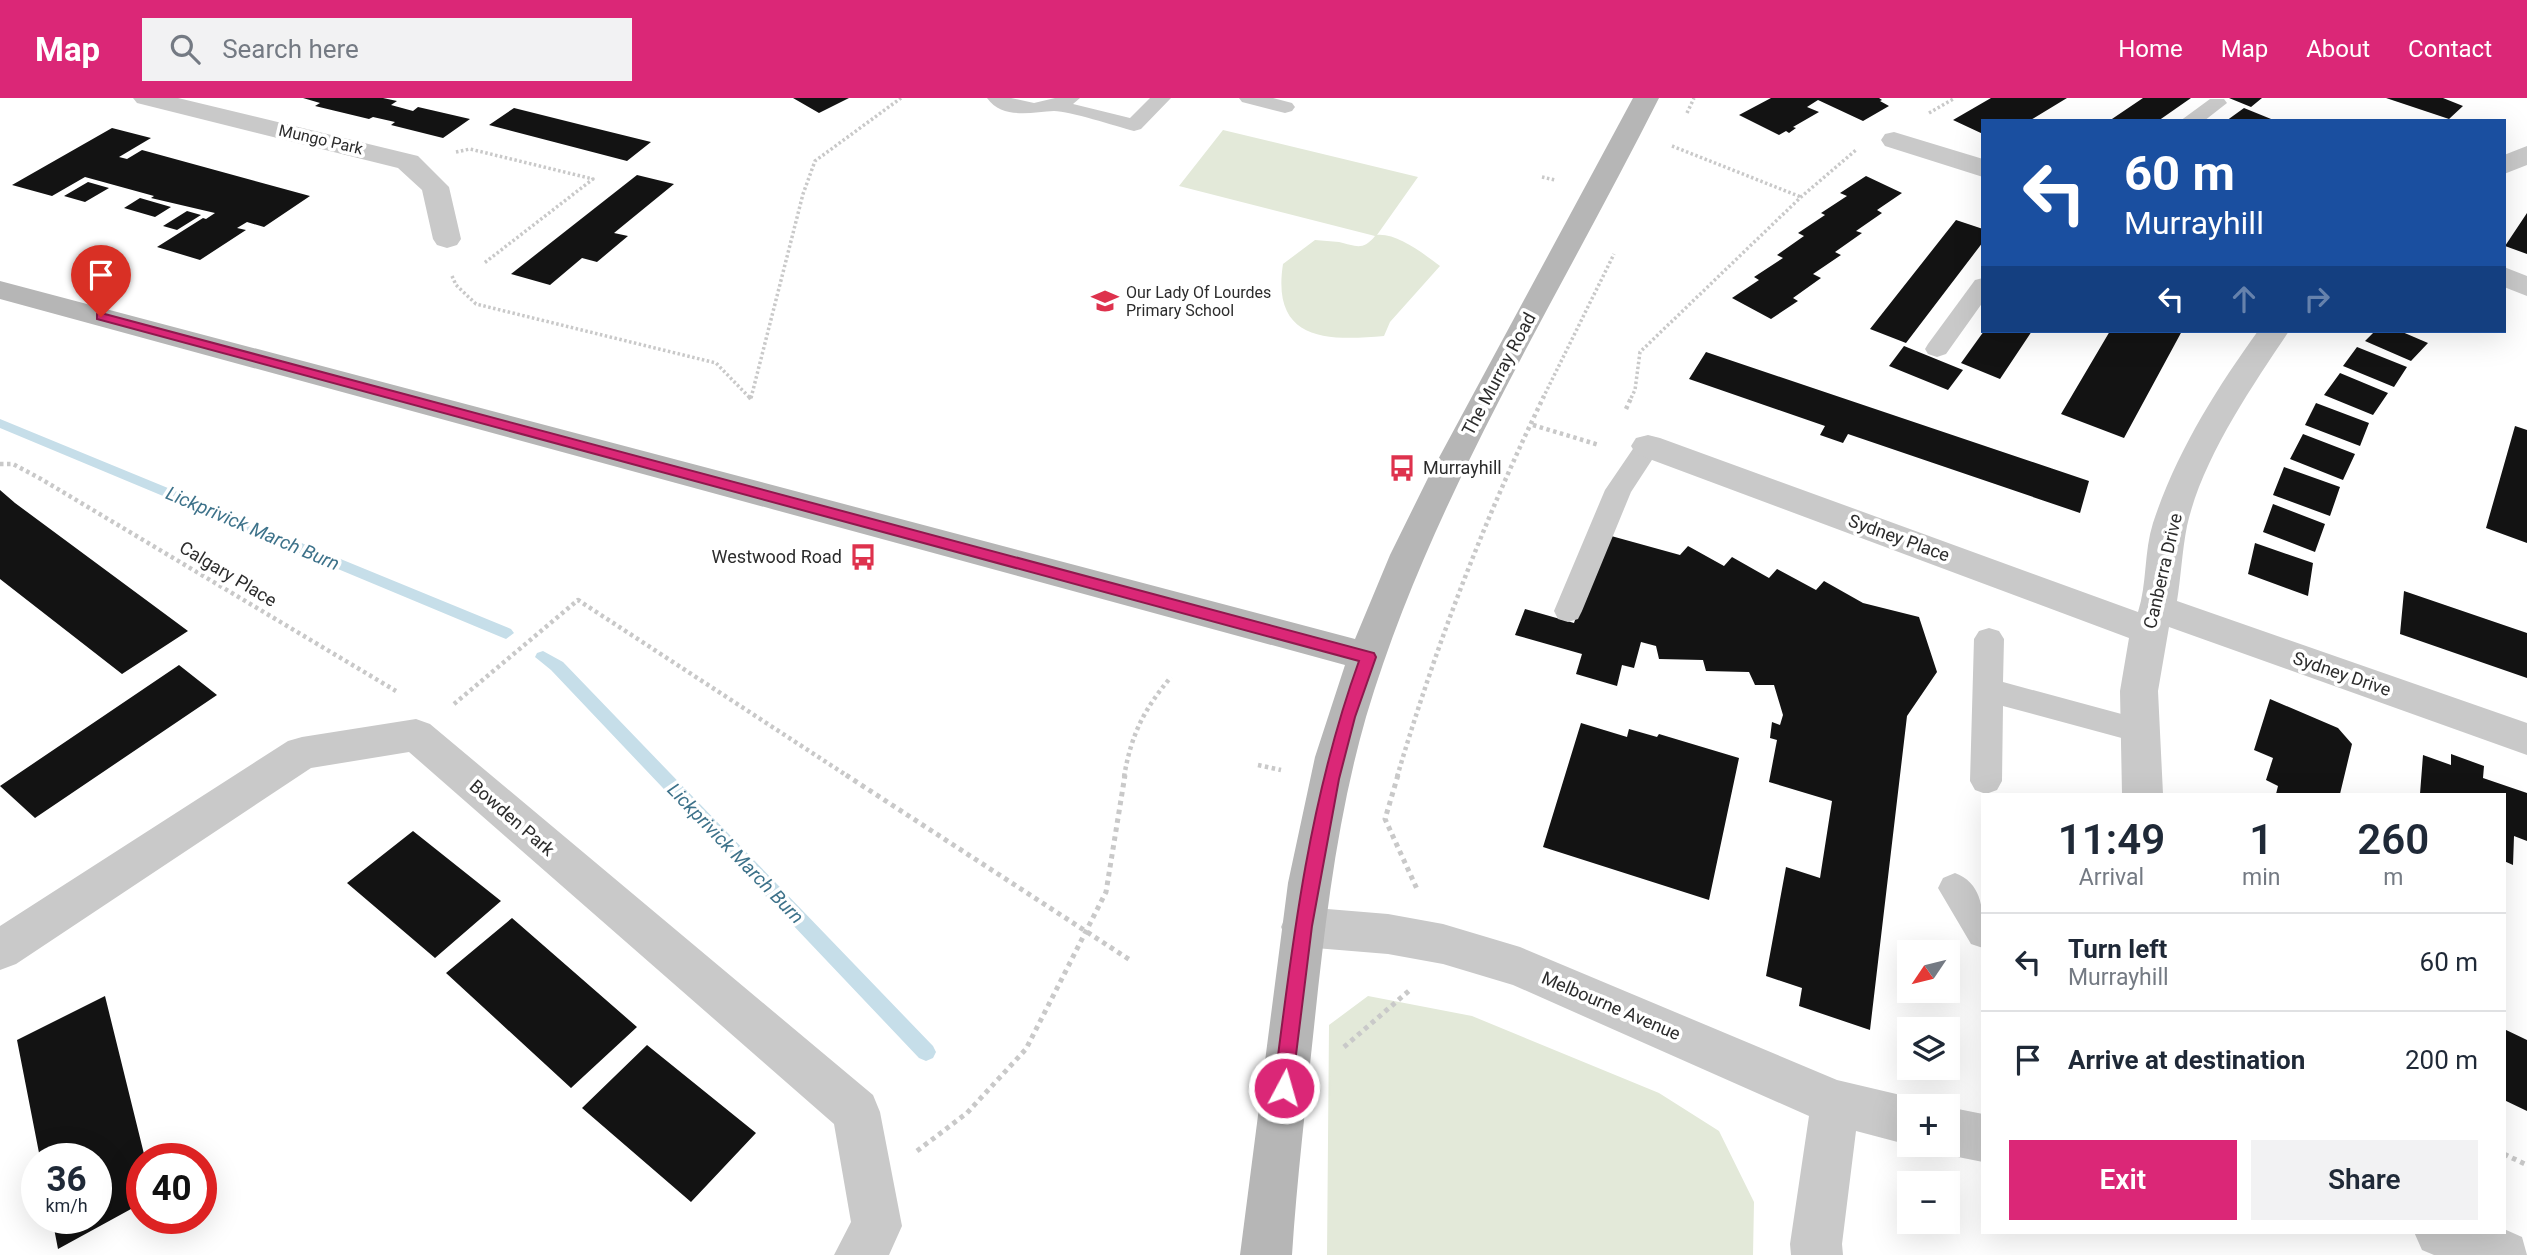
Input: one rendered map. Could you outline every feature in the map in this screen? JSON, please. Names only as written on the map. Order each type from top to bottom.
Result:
[{"type":"street","name":"Mungo Park","points":[[146,98],[408,162],[435,187],[447,239]]},
{"type":"street","name":"The Murray Road","points":[[1368,657],[1415,541],[1490,388],[1646,98]]},
{"type":"street","points":[[1894,140],[1963,160],[1981,168]]},
{"type":"street","points":[[2506,165],[2527,154]]},
{"type":"street","points":[[2506,277],[2527,287]]},
{"type":"street","points":[[0,290],[1368,657],[1347,717],[1331,779],[1303,926],[1266,1255]]},
{"type":"street","name":"Canberra Drive","points":[[2142,793],[2139,691],[2170,524],[2194,461],[2244,373],[2273,333]]},
{"type":"street","name":"Sydney Place","points":[[1648,446],[2153,620]]},
{"type":"street","name":"Sydney Drive","points":[[2153,620],[2527,739]]},
{"type":"street","points":[[0,950],[302,753],[427,726]]},
{"type":"street","name":"Bowden Park","points":[[427,726],[856,1112],[877,1226],[860,1255]]},
{"type":"street","name":"Melbourne Avenue","points":[[1303,926],[1388,934],[1443,944],[1520,967],[1835,1104],[1897,1118]]},
{"type":"street","points":[[1817,1255],[1816,1244],[1835,1104]]},
{"type":"street","points":[[1960,1133],[1981,1138]]},
{"type":"street","points":[[2446,1234],[2504,1255]]},
{"type":"lane","points":[[997,98],[1030,109],[1064,102],[1134,125],[1161,98]]},
{"type":"lane","points":[[1248,98],[1285,107]]},
{"type":"lane","points":[[2193,119],[2217,103]]},
{"type":"lane","points":[[1937,349],[1981,288]]},
{"type":"lane","points":[[1568,611],[1618,490],[1648,446]]},
{"type":"lane","points":[[1986,781],[1989,639]]},
{"type":"lane","points":[[1989,690],[2140,731]]},
{"type":"lane","points":[[1955,888],[1981,930]]},
{"type":"path","points":[[447,239],[456,285],[476,304],[716,363],[751,399],[803,194],[815,161],[901,98]]},
{"type":"path","points":[[1683,122],[1694,98]]},
{"type":"path","points":[[1926,114],[1955,98]]},
{"type":"path","points":[[1665,154],[1677,134]]},
{"type":"path","points":[[1672,146],[1801,197]]},
{"type":"path","points":[[408,162],[470,149],[593,179],[477,268]]},
{"type":"path","points":[[1625,413],[1635,390],[1640,352],[1801,197],[1857,149]]},
{"type":"path","points":[[1342,1058],[1344,1046],[1419,983],[1443,944],[1385,820],[1435,655],[1484,527],[1618,246]]},
{"type":"path","points":[[456,285],[466,276]]},
{"type":"path","points":[[1533,425],[1609,449]]},
{"type":"path","name":"Calgary Place","points":[[0,464],[13,464],[41,479],[427,726]]},
{"type":"path","points":[[427,726],[578,600],[1130,960]]},
{"type":"path","points":[[866,1167],[924,1148],[967,1113],[1026,1049],[1106,892],[1128,754],[1147,705],[1171,677]]},
{"type":"path","points":[[2506,1155],[2527,1165]]},
{"type":"green space","points":[[1223,130],[1418,177],[1377,235],[1402,241],[1440,266],[1390,322],[1384,336],[1342,338],[1308,331],[1295,322],[1286,308],[1282,289],[1283,264],[1315,240],[1363,246],[1375,236],[1179,186]]},
{"type":"green space","points":[[1368,996],[1472,1016],[1659,1093],[1719,1131],[1754,1202],[1753,1255],[1327,1255],[1329,1025]]},
{"type":"building","points":[[303,98],[383,98],[397,101],[391,105],[413,111],[418,107],[470,119],[443,138],[391,125],[395,122],[373,117],[369,119],[315,106],[320,103]]},
{"type":"building","points":[[793,98],[849,98],[819,113]]},
{"type":"building","points":[[1771,98],[1879,98],[1889,106],[1863,121],[1818,100],[1807,107],[1819,112],[1793,127],[1796,128],[1789,133],[1786,131],[1779,135],[1739,115]]},
{"type":"building","points":[[1991,98],[2067,98],[2032,119],[1981,119],[1981,133],[1953,120]]},
{"type":"building","points":[[2143,98],[2191,98],[2161,119],[2112,119]]},
{"type":"building","points":[[2229,98],[2262,98],[2251,107]]},
{"type":"building","points":[[2386,98],[2443,98],[2463,106],[2449,119]]},
{"type":"building","points":[[514,108],[651,142],[627,161],[489,125]]},
{"type":"building","points":[[2244,108],[2271,119],[2229,119]]},
{"type":"building","points":[[112,128],[151,138],[119,157],[127,159],[142,150],[310,196],[264,227],[247,222],[237,228],[246,230],[200,260],[157,247],[215,213],[151,198],[154,196],[85,177],[52,196],[12,185]]},
{"type":"building","points":[[637,175],[674,184],[614,233],[628,236],[597,262],[582,258],[550,285],[511,274]]},
{"type":"building","points":[[1866,176],[1902,193],[1877,210],[1882,213],[1856,231],[1862,233],[1835,252],[1841,255],[1813,274],[1821,278],[1793,298],[1798,301],[1771,319],[1732,298],[1759,280],[1754,277],[1783,258],[1777,255],[1804,236],[1798,233],[1825,215],[1821,213],[1847,196],[1840,193]]},
{"type":"building","points":[[88,182],[109,188],[85,202],[64,196]]},
{"type":"building","points":[[140,198],[171,207],[155,217],[124,208]]},
{"type":"building","points":[[187,211],[201,215],[177,230],[163,226]]},
{"type":"building","points":[[2527,213],[2527,254],[2506,244]]},
{"type":"building","points":[[1956,220],[1981,228],[1981,245],[1906,343],[1870,329]]},
{"type":"building","points":[[1983,333],[2031,333],[2000,379],[1961,363]]},
{"type":"building","points":[[2109,333],[2181,333],[2124,438],[2061,414]]},
{"type":"building","points":[[2373,333],[2405,333],[2428,343],[2411,361],[2365,341]]},
{"type":"building","points":[[1904,346],[1963,370],[1948,390],[1889,366]]},
{"type":"building","points":[[2357,347],[2407,367],[2394,387],[2343,366]]},
{"type":"building","points":[[1706,352],[2089,481],[2080,513],[1848,434],[1843,443],[1820,435],[1825,426],[1689,379]]},
{"type":"building","points":[[2340,373],[2388,393],[2373,415],[2324,395]]},
{"type":"building","points":[[2316,403],[2369,423],[2360,446],[2305,425]]},
{"type":"building","points":[[2515,426],[2527,430],[2527,543],[2486,528]]},
{"type":"building","points":[[2303,434],[2355,454],[2343,480],[2290,459]]},
{"type":"building","points":[[2284,467],[2340,487],[2330,516],[2273,495]]},
{"type":"building","points":[[0,490],[188,631],[122,674],[0,579]]},
{"type":"building","points":[[2273,504],[2325,524],[2315,552],[2263,532]]},
{"type":"building","points":[[1604,534],[1680,555],[1688,546],[1724,566],[1732,557],[1769,578],[1777,569],[1816,590],[1824,581],[1863,603],[1919,617],[1937,672],[1907,716],[1870,1030],[1799,1006],[1802,988],[1766,976],[1786,867],[1820,878],[1832,801],[1769,782],[1777,740],[1770,738],[1772,722],[1780,725],[1783,715],[1774,685],[1755,685],[1749,672],[1706,671],[1703,660],[1659,659],[1656,646],[1641,642],[1634,668],[1622,665],[1617,686],[1576,674],[1582,654],[1515,635],[1525,609],[1574,623]]},
{"type":"building","points":[[2255,543],[2313,563],[2308,596],[2248,574]]},
{"type":"building","points":[[2404,591],[2527,633],[2527,678],[2400,634]]},
{"type":"building","points":[[179,665],[217,695],[35,818],[0,786]]},
{"type":"building","points":[[2270,699],[2338,728],[2352,744],[2340,793],[2276,793],[2278,786],[2266,780],[2273,758],[2254,750]]},
{"type":"building","points":[[1581,723],[1627,737],[1629,729],[1657,737],[1659,734],[1739,758],[1709,900],[1543,847]]},
{"type":"building","points":[[2451,754],[2484,766],[2483,778],[2527,793],[2527,841],[2514,836],[2513,865],[2506,862],[2506,793],[2420,793],[2423,755],[2451,765]]},
{"type":"building","points":[[413,831],[501,901],[435,958],[347,883]]},
{"type":"building","points":[[512,918],[637,1027],[571,1088],[446,973]]},
{"type":"building","points":[[105,996],[141,1143],[126,1143],[126,1212],[112,1219],[112,1143],[37,1143],[17,1040]]},
{"type":"building","points":[[2506,1030],[2527,1040],[2527,1111],[2506,1101]]},
{"type":"building","points":[[647,1045],[756,1133],[691,1202],[582,1108]]},
{"type":"building","points":[[55,1234],[85,1234],[58,1249]]},
{"type":"waterway","name":"Lickprivick March Burn","points":[[0,423],[506,633]]},
{"type":"waterway","name":"Lickprivick March Burn","points":[[543,657],[557,666],[926,1052]]},
{"type":"place","name":"Our Lady Of Lourdes Primary School","points":[[1105,301]]},
{"type":"place","name":"Murrayhill","points":[[1402,468]]},
{"type":"place","name":"Westwood Road","points":[[863,557]]},
{"type":"route","points":[[101,317],[1368,657],[1347,717],[1331,779],[1303,926],[1284,1088]]}]
